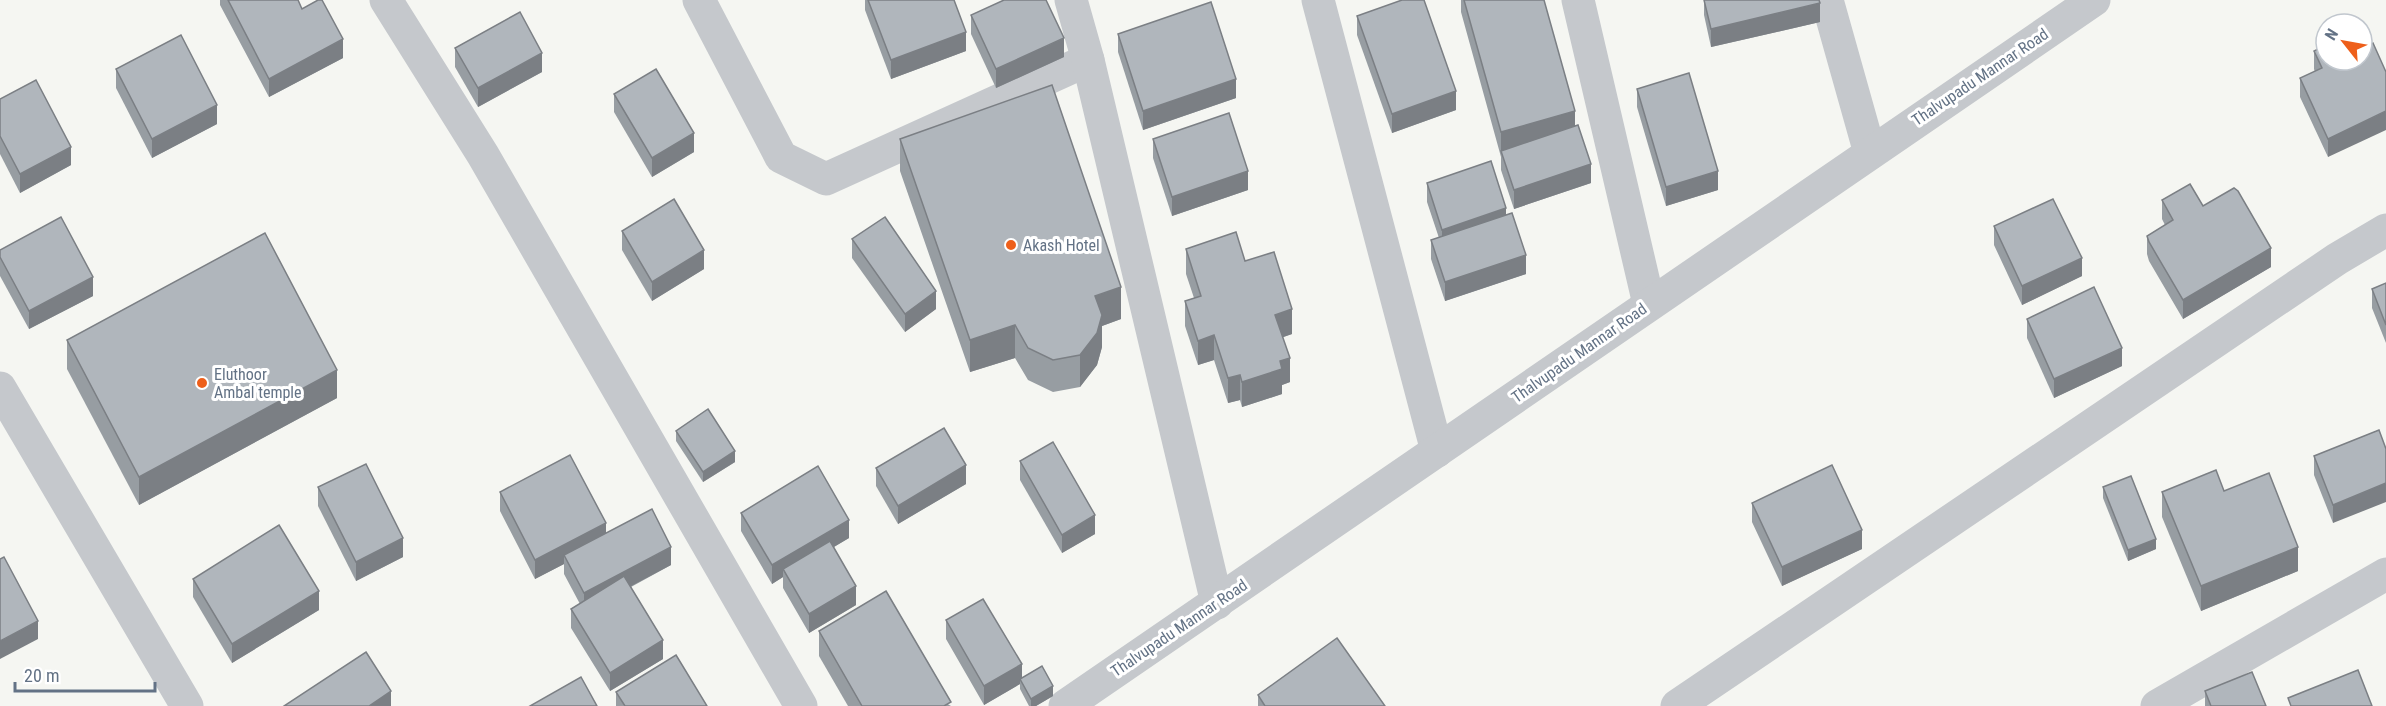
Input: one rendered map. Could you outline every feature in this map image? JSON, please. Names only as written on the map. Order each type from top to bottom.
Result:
[{"type":"street","points":[[386,0],[483,155],[801,706]]},
{"type":"street","points":[[699,0],[781,157],[826,179],[1088,60]]},
{"type":"street","points":[[1071,0],[1088,60],[1217,603]]},
{"type":"street","points":[[1318,0],[1437,451]]},
{"type":"street","points":[[1578,0],[1649,304]]},
{"type":"street","points":[[1827,0],[1870,153]]},
{"type":"street","name":"Thalvupadu Mannar Road","points":[[1065,706],[2094,0]]},
{"type":"street","points":[[1677,706],[2337,259],[2386,230]]},
{"type":"street","points":[[0,388],[187,706]]},
{"type":"street","points":[[2157,706],[2386,574]]},
{"type":"building","points":[[228,0],[298,0],[302,9],[322,0],[343,39],[269,79]]},
{"type":"building","points":[[868,0],[954,0],[966,32],[891,60]]},
{"type":"building","points":[[1004,0],[1046,0],[1064,38],[996,69],[971,15]]},
{"type":"building","points":[[1402,0],[1424,0],[1456,91],[1392,114],[1357,16]]},
{"type":"building","points":[[1464,0],[1544,0],[1575,111],[1501,132]]},
{"type":"building","points":[[1704,0],[1819,0],[1820,3],[1711,29]]},
{"type":"building","points":[[1211,2],[1236,79],[1143,111],[1118,34]]},
{"type":"building","points":[[520,12],[542,53],[478,88],[455,48]]},
{"type":"building","points":[[181,35],[217,105],[152,139],[116,69]]},
{"type":"building","points":[[2374,45],[2386,72],[2386,111],[2328,139],[2300,78],[2314,72],[2374,72]]},
{"type":"building","points":[[656,69],[694,133],[652,158],[614,94]]},
{"type":"building","points":[[1689,73],[1718,171],[1666,187],[1637,89]]},
{"type":"building","points":[[36,80],[71,147],[20,174],[0,136],[0,99]]},
{"type":"building","name":"Akash Hotel","points":[[1052,85],[1121,287],[1095,296],[1102,315],[1097,333],[1080,355],[1053,360],[1028,348],[1015,325],[970,340],[900,139]]},
{"type":"building","points":[[1229,113],[1248,171],[1172,197],[1153,139]]},
{"type":"building","points":[[1578,125],[1591,164],[1514,190],[1501,151]]},
{"type":"building","points":[[1491,161],[1506,208],[1442,230],[1427,183]]},
{"type":"building","points":[[2190,184],[2203,206],[2234,188],[2238,191],[2271,248],[2183,300],[2147,236],[2173,220],[2162,200]]},
{"type":"building","points":[[674,199],[704,250],[652,282],[622,231]]},
{"type":"building","points":[[2053,199],[2082,258],[2022,286],[1994,226]]},
{"type":"building","points":[[1512,213],[1526,255],[1445,282],[1431,240]]},
{"type":"building","points":[[61,217],[93,277],[29,311],[0,257],[0,250]]},
{"type":"building","points":[[885,217],[936,291],[905,314],[852,239]]},
{"type":"building","points":[[1236,232],[1245,261],[1274,252],[1292,309],[1275,315],[1290,358],[1280,361],[1282,369],[1242,382],[1240,375],[1228,378],[1214,335],[1198,341],[1185,301],[1201,296],[1186,249]]},
{"type":"building","name":"Eluthoor Ambal temple","points":[[265,233],[337,370],[139,477],[67,340]]},
{"type":"building","points":[[2386,283],[2386,325],[2372,289]]},
{"type":"building","points":[[2094,287],[2122,348],[2054,379],[2027,319]]},
{"type":"building","points":[[708,409],[735,451],[703,472],[676,431]]},
{"type":"building","points":[[944,428],[966,465],[898,506],[876,468]]},
{"type":"building","points":[[2379,430],[2386,449],[2386,483],[2333,505],[2314,456]]},
{"type":"building","points":[[1053,442],[1095,515],[1062,535],[1020,461]]},
{"type":"building","points":[[570,455],[606,523],[535,560],[500,492]]},
{"type":"building","points":[[366,464],[403,538],[356,562],[318,487]]},
{"type":"building","points":[[1832,465],[1862,530],[1782,567],[1752,503]]},
{"type":"building","points":[[818,466],[849,520],[772,565],[741,513]]},
{"type":"building","points":[[2216,470],[2224,491],[2269,473],[2298,547],[2201,586],[2162,492]]},
{"type":"building","points":[[2131,476],[2156,539],[2128,550],[2103,487]]},
{"type":"building","points":[[652,509],[671,547],[584,593],[564,555]]},
{"type":"building","points":[[279,525],[319,591],[232,644],[193,579]]},
{"type":"building","points":[[830,541],[856,586],[809,614],[783,569]]},
{"type":"building","points":[[4,557],[38,621],[0,641],[0,559]]},
{"type":"building","points":[[624,576],[663,640],[610,673],[571,609]]},
{"type":"building","points":[[886,591],[951,702],[944,706],[862,706],[819,631]]},
{"type":"building","points":[[983,599],[1022,664],[984,686],[946,620]]},
{"type":"building","points":[[1337,638],[1385,706],[1265,706],[1258,695]]},
{"type":"building","points":[[366,652],[391,691],[369,706],[284,706]]},
{"type":"building","points":[[676,655],[707,706],[625,706],[616,692]]},
{"type":"building","points":[[1042,666],[1053,686],[1031,699],[1020,679]]},
{"type":"building","points":[[2358,670],[2372,706],[2291,706],[2288,698]]},
{"type":"building","points":[[2252,672],[2266,706],[2211,706],[2205,691]]},
{"type":"building","points":[[581,677],[597,706],[530,706]]},
{"type":"place","name":"Akash Hotel","points":[[1011,245]]},
{"type":"place","name":"Eluthoor Ambal temple","points":[[202,383]]}]
